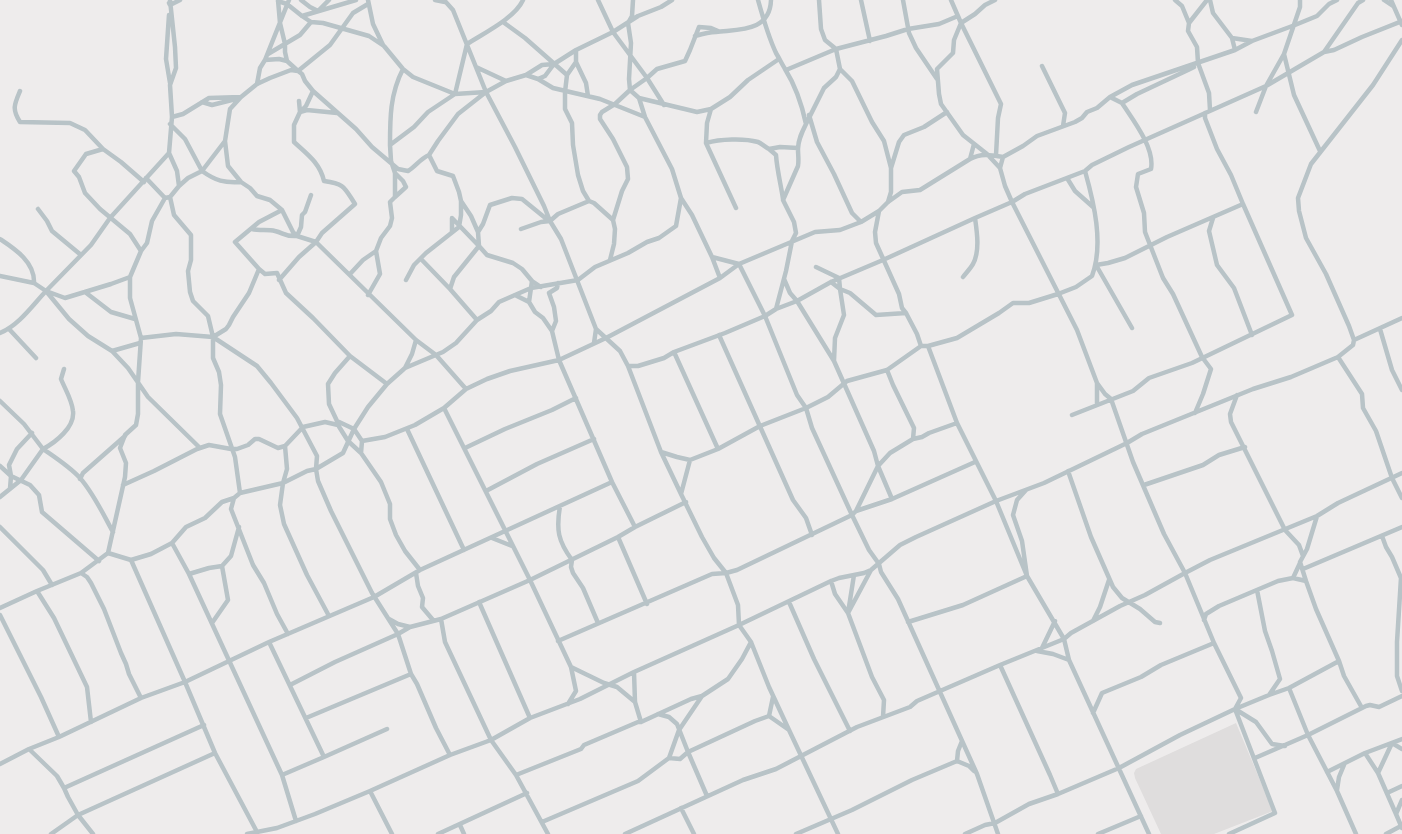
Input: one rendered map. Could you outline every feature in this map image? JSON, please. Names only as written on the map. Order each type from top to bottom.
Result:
[{"type":"street","points":[[169,2],[180,0]]},
{"type":"street","points":[[287,61],[280,23],[278,0],[288,2],[302,16],[311,22],[369,36],[384,46]]},
{"type":"street","points":[[301,0],[318,11]]},
{"type":"street","points":[[318,11],[329,0]]},
{"type":"street","points":[[302,16],[356,0]]},
{"type":"street","points":[[435,0],[444,1],[453,10],[486,92],[515,147],[550,221],[561,239],[596,329],[620,351],[628,366],[661,452],[702,537],[714,558],[726,573],[738,604],[739,625],[751,642],[773,696],[832,818],[838,834]]},
{"type":"street","points":[[390,145],[414,127],[428,112],[454,94],[467,44],[503,22],[514,13],[523,0]]},
{"type":"street","points":[[598,0],[613,32],[647,78],[664,105]]},
{"type":"street","points":[[633,0],[632,16],[628,23],[631,43],[629,79],[630,90],[639,98],[697,112],[712,109],[730,97],[748,80],[779,59]]},
{"type":"street","points":[[538,79],[546,76],[554,64],[576,50],[613,32],[638,16],[672,0]]},
{"type":"street","points":[[758,0],[764,21],[779,59],[786,70],[802,107],[806,124]]},
{"type":"street","points":[[695,36],[718,31],[741,30],[752,27],[764,21],[771,5],[771,0]]},
{"type":"street","points":[[819,0],[821,29],[825,40],[836,49],[840,69],[852,81],[872,122],[884,141],[892,168]]},
{"type":"street","points":[[861,0],[870,41]]},
{"type":"street","points":[[903,0],[908,29],[916,48],[937,79]]},
{"type":"street","points":[[951,0],[1001,104],[998,118],[996,156]]},
{"type":"street","points":[[995,0],[985,5],[961,23],[954,40],[953,53],[937,69],[937,79],[942,104],[963,135],[988,154],[1000,168],[1005,186],[1012,202],[1077,330],[1097,383],[1105,394],[1111,399],[1127,443],[1132,462],[1144,485],[1164,534],[1185,572],[1214,643],[1241,698],[1235,709]]},
{"type":"street","points":[[1072,415],[1133,391],[1149,378],[1192,363],[1292,315],[1231,175],[1217,149],[1205,118],[1209,93],[1198,63],[1197,47],[1188,31],[1189,23],[1182,6],[1175,0]]},
{"type":"street","points":[[1189,23],[1207,0]]},
{"type":"street","points":[[1210,0],[1213,13],[1232,38],[1235,50]]},
{"type":"street","points":[[1256,112],[1266,86],[1284,54],[1300,7],[1300,0]]},
{"type":"street","points":[[362,441],[385,437],[407,429],[444,408],[466,389],[486,379],[559,360],[606,338],[720,278],[739,264],[815,232],[840,230],[860,222],[879,211],[888,202],[902,192],[920,190],[976,156],[988,154],[1003,157],[1037,136],[1079,120],[1087,112],[1098,108],[1110,97],[1132,85],[1235,50],[1252,40],[1317,16],[1329,4],[1337,0]]},
{"type":"street","points":[[1324,52],[1358,3],[1363,0]]},
{"type":"street","points":[[1384,0],[1394,7]]},
{"type":"street","points":[[628,366],[638,366],[664,358],[674,352],[765,316],[776,309],[797,301],[839,278],[883,260],[1012,202],[1025,194],[1085,171],[1092,165],[1144,140],[1266,86],[1324,52],[1334,50],[1362,37],[1402,22],[1391,0]]},
{"type":"street","points":[[169,2],[176,47],[176,68],[170,85]]},
{"type":"street","points":[[169,2],[166,59],[170,85],[172,117],[170,124],[169,152],[177,171],[178,186]]},
{"type":"street","points":[[257,84],[260,68],[268,54],[288,2]]},
{"type":"street","points":[[297,236],[292,232],[282,210],[270,200],[257,196],[228,166],[225,141],[230,109],[241,97],[257,84],[291,70],[298,71],[330,45],[353,13],[368,2],[373,24],[384,46],[403,69],[413,77],[454,94],[486,92]]},
{"type":"street","points":[[786,70],[836,49],[870,41],[908,29],[939,24],[958,16]]},
{"type":"street","points":[[268,54],[300,35],[311,22]]},
{"type":"street","points":[[503,22],[567,75]]},
{"type":"street","points":[[610,260],[614,244],[613,220],[622,191],[628,179],[627,167],[613,139],[600,119],[600,115],[602,112],[616,104],[630,90],[657,69],[684,61],[699,27],[711,28],[718,31]]},
{"type":"street","points":[[1232,38],[1252,40]]},
{"type":"street","points":[[247,834],[277,828],[296,821],[370,791],[450,755],[491,740],[530,718],[580,699],[634,672],[839,578],[871,570],[900,545],[996,501],[1068,471],[1127,443],[1142,434],[1252,389],[1291,378],[1338,357],[1352,346],[1354,340],[1326,274],[1306,238],[1298,198],[1310,164],[1373,85],[1402,40]]},
{"type":"street","points":[[576,50],[576,62],[586,83],[588,96]]},
{"type":"street","points":[[1284,54],[1294,94],[1320,151]]},
{"type":"street","points":[[265,60],[279,59],[287,61],[302,74],[305,81],[313,91],[356,129],[372,147],[398,169],[408,171],[416,166],[421,159],[429,155],[458,114],[486,92],[506,81],[526,75],[542,65],[554,64]]},
{"type":"street","points":[[576,62],[567,75],[564,92],[565,109],[572,123],[573,145],[578,175],[583,191],[589,201],[594,203],[613,220]]},
{"type":"street","points":[[1122,103],[1137,94],[1188,70],[1198,63]]},
{"type":"street","points":[[1042,66],[1065,113],[1063,126]]},
{"type":"street","points":[[476,67],[506,81]]},
{"type":"street","points":[[395,197],[395,173],[391,162],[390,145],[393,97],[396,82],[403,69]]},
{"type":"street","points":[[783,200],[798,166],[800,135],[824,88],[836,78],[840,69]]},
{"type":"street","points":[[526,75],[538,79],[553,88],[564,92],[588,96],[616,104],[645,117]]},
{"type":"street","points":[[20,91],[14,106],[15,114],[20,122],[70,123],[85,130],[103,149],[167,198],[174,215],[191,235],[191,260],[188,271],[190,292],[193,301],[208,316],[213,337],[213,358],[219,372],[221,385],[220,414],[234,457],[240,493]]},
{"type":"street","points":[[279,280],[299,257],[316,242],[322,233],[355,204],[344,186],[337,183],[324,181],[319,167],[308,154],[294,142],[294,125],[300,112],[306,106],[313,91]]},
{"type":"street","points":[[172,117],[183,114],[209,98],[241,97]]},
{"type":"street","points":[[202,102],[212,105],[228,102],[241,97]]},
{"type":"street","points":[[1110,97],[1122,103],[1144,140],[1152,162],[1151,169],[1138,174],[1136,187],[1144,213],[1145,232],[1164,278],[1202,357],[1211,369],[1195,413]]},
{"type":"street","points":[[639,98],[645,117],[672,169],[681,198],[692,215],[712,257],[720,278]]},
{"type":"street","points":[[299,101],[300,112]]},
{"type":"street","points":[[712,109],[707,123],[706,143],[736,208]]},
{"type":"street","points":[[300,112],[307,110],[337,113]]},
{"type":"street","points":[[888,202],[891,192],[892,168],[899,142],[904,135],[924,127],[947,112]]},
{"type":"street","points":[[810,115],[817,142],[852,213],[860,222]]},
{"type":"street","points":[[170,124],[185,139],[202,171],[215,180],[228,183],[242,182]]},
{"type":"street","points":[[706,143],[718,140],[758,142],[769,149],[776,156],[777,171],[783,200],[796,226],[796,233],[792,241],[776,309]]},
{"type":"street","points":[[80,479],[83,473],[136,425],[138,414],[140,341],[130,298],[130,276],[141,251],[147,243],[152,221],[167,198],[188,178],[202,171],[225,141]]},
{"type":"street","points":[[970,159],[974,144]]},
{"type":"street","points":[[769,149],[780,147],[798,148]]},
{"type":"street","points":[[103,149],[86,154],[74,171],[85,193],[100,209],[130,234],[141,251]]},
{"type":"street","points":[[0,333],[9,329],[24,315],[91,245],[110,218],[169,152]]},
{"type":"street","points":[[429,155],[436,171],[453,176],[461,201],[460,227]]},
{"type":"street","points":[[1000,168],[1003,157]]},
{"type":"street","points":[[661,452],[690,460],[718,449],[760,426],[806,408],[828,397],[844,383],[887,370],[921,346],[928,346],[957,338],[1013,303],[1029,303],[1076,287],[1092,276],[1096,265],[1096,224],[1092,196],[1085,171]]},
{"type":"street","points":[[350,274],[363,260],[376,251],[390,226],[392,218],[390,202],[406,187],[403,181],[395,173]]},
{"type":"street","points":[[1067,178],[1075,191],[1093,207]]},
{"type":"street","points":[[297,236],[302,216],[311,195]]},
{"type":"street","points":[[478,232],[483,224],[490,205],[512,198],[522,199],[550,221]]},
{"type":"street","points":[[108,553],[131,560],[151,554],[172,543],[186,527],[205,518],[222,502],[234,498],[240,493],[283,484],[342,453],[354,429],[368,407],[387,384],[405,368],[443,352],[456,343],[477,320],[491,311],[499,302],[531,288],[578,280],[610,260],[628,253],[647,242],[659,238],[676,226],[681,198]]},
{"type":"street","points":[[450,289],[454,277],[480,246],[478,232],[471,216],[461,201]]},
{"type":"street","points":[[521,229],[541,222],[550,221],[558,214],[589,201]]},
{"type":"street","points":[[1096,265],[1125,258],[1243,204]]},
{"type":"street","points":[[38,209],[52,231],[81,255]]},
{"type":"street","points":[[282,210],[259,222],[235,242],[265,274],[276,273],[286,293],[350,356],[387,384]]},
{"type":"street","points":[[879,211],[875,232],[876,243],[899,294],[902,308],[917,334],[921,346]]},
{"type":"street","points":[[452,232],[452,218],[487,255],[513,263],[522,269],[532,281],[541,287]]},
{"type":"street","points":[[963,277],[973,263],[976,251],[977,236],[975,218]]},
{"type":"street","points":[[1213,218],[1209,231],[1216,265],[1234,288],[1252,335]]},
{"type":"street","points":[[406,280],[414,265],[426,253],[460,227]]},
{"type":"street","points":[[252,229],[260,231],[274,230],[284,235],[297,236],[316,242],[350,274],[368,295],[416,340],[436,355],[466,389]]},
{"type":"street","points":[[0,239],[19,252],[28,262],[34,277],[34,282]]},
{"type":"street","points":[[368,295],[380,274],[376,251]]},
{"type":"street","points":[[712,257],[739,264],[765,316],[797,395],[806,408],[812,428],[852,515],[869,550],[879,564],[881,572],[898,599],[940,692],[976,774],[998,834]]},
{"type":"street","points":[[421,259],[477,320]]},
{"type":"street","points":[[1096,265],[1132,328]]},
{"type":"street","points":[[816,267],[839,278]]},
{"type":"street","points":[[213,337],[230,326],[233,317],[249,293],[255,275],[259,269]]},
{"type":"street","points":[[0,276],[34,282],[46,291],[69,319],[88,336],[112,351],[128,368],[148,397],[200,448]]},
{"type":"street","points":[[46,291],[65,298],[111,284],[130,276]]},
{"type":"street","points":[[783,278],[790,293],[797,301],[834,361],[874,451],[878,466],[892,498]]},
{"type":"street","points":[[834,361],[835,338],[844,315],[839,278]]},
{"type":"street","points":[[528,302],[532,281]]},
{"type":"street","points":[[831,282],[840,289],[850,293],[876,315],[906,313]]},
{"type":"street","points":[[552,330],[556,322],[550,293],[556,288],[558,283]]},
{"type":"street","points":[[85,292],[111,312],[135,319]]},
{"type":"street","points":[[515,295],[528,302],[552,330],[559,360],[612,482],[635,527]]},
{"type":"street","points":[[1354,340],[1402,318]]},
{"type":"street","points":[[9,329],[36,358]]},
{"type":"street","points":[[594,343],[596,329]]},
{"type":"street","points":[[1380,329],[1392,370],[1402,390]]},
{"type":"street","points":[[112,351],[140,341],[176,334],[213,337],[256,366],[271,382],[303,427],[317,456],[316,468],[318,481],[331,511],[374,597],[398,634],[411,674],[450,755]]},
{"type":"street","points":[[719,335],[793,500],[806,518],[812,535]]},
{"type":"street","points":[[405,368],[412,354],[416,340]]},
{"type":"street","points":[[928,346],[956,423],[996,501],[1027,576],[1055,621],[1064,639],[1068,660],[1149,834]]},
{"type":"street","points":[[674,352],[718,449]]},
{"type":"street","points":[[350,356],[328,384],[329,404],[337,421],[354,429],[362,441],[361,453]]},
{"type":"street","points":[[1338,357],[1362,394],[1363,408],[1376,431],[1392,478],[1402,498]]},
{"type":"street","points":[[0,497],[21,480],[44,449],[53,444],[62,436],[72,421],[74,412],[61,379],[64,369]]},
{"type":"street","points":[[887,370],[914,428],[913,439]]},
{"type":"street","points":[[1097,383],[1097,405]]},
{"type":"street","points":[[1237,395],[1230,414],[1231,422],[1285,530],[1299,545],[1303,556]]},
{"type":"street","points":[[465,448],[576,398]]},
{"type":"street","points":[[0,401],[24,424],[44,449],[63,462],[80,479],[96,502],[113,532]]},
{"type":"street","points":[[444,408],[530,580],[571,667],[576,691],[568,704]]},
{"type":"street","points":[[123,485],[209,444],[237,449],[255,439],[259,439],[278,448],[285,446],[303,427],[325,422],[338,426],[348,441],[361,453],[381,482],[390,504],[390,519],[396,535],[418,571],[418,586],[423,598],[422,607],[433,620]]},
{"type":"street","points":[[558,641],[598,623],[647,604],[712,574],[726,573],[737,570],[852,515],[856,511],[878,466],[890,453],[913,439],[922,437],[956,423]]},
{"type":"street","points":[[407,429],[464,550]]},
{"type":"street","points":[[10,489],[11,476],[8,465],[16,449],[32,433]]},
{"type":"street","points":[[1,606],[82,573],[108,553],[125,477],[126,463],[120,448],[125,435]]},
{"type":"street","points":[[486,491],[537,464],[594,439]]},
{"type":"street","points":[[285,446],[287,469],[280,505],[284,524],[329,616]]},
{"type":"street","points":[[1144,485],[1203,465],[1219,455],[1245,448]]},
{"type":"street","points":[[681,494],[690,460]]},
{"type":"street","points":[[856,511],[892,498],[975,462]]},
{"type":"street","points":[[0,466],[11,476],[30,485],[39,495],[42,512],[99,561]]},
{"type":"street","points":[[1068,471],[1091,537],[1108,573],[1109,580],[1118,593],[1128,603],[1140,609],[1155,622],[1160,623]]},
{"type":"street","points":[[625,834],[743,780],[776,769],[802,757],[850,731],[910,707],[917,701],[1064,639],[1071,633],[1145,595],[1185,572],[1230,551],[1318,516],[1338,503],[1402,473]]},
{"type":"street","points":[[0,764],[28,749],[59,737],[141,698],[185,682],[270,642],[374,597],[418,571],[612,482]]},
{"type":"street","points":[[1027,489],[1017,500],[1013,515],[1022,540],[1027,576]]},
{"type":"street","points":[[234,498],[231,510],[253,565],[264,583],[277,614],[288,634]]},
{"type":"street","points":[[290,685],[410,627],[441,619],[530,580],[686,502]]},
{"type":"street","points":[[560,506],[557,523],[558,532],[564,550],[572,560],[571,567],[573,573],[583,588],[598,623]]},
{"type":"street","points":[[1293,578],[1307,549],[1318,516]]},
{"type":"street","points":[[0,527],[43,570],[52,585]]},
{"type":"street","points":[[189,574],[222,566],[230,556],[239,527]]},
{"type":"street","points":[[1303,569],[1402,527]]},
{"type":"street","points":[[1382,536],[1401,577],[1397,642],[1397,670],[1398,681],[1402,692]]},
{"type":"street","points":[[618,537],[647,604]]},
{"type":"street","points":[[492,538],[512,546]]},
{"type":"street","points":[[172,543],[189,574],[282,776],[296,821]]},
{"type":"street","points":[[131,560],[215,753],[257,832]]},
{"type":"street","points":[[1300,562],[1306,581],[1344,676],[1362,708]]},
{"type":"street","points":[[212,623],[228,600],[222,566]]},
{"type":"street","points":[[848,613],[871,570]]},
{"type":"street","points":[[82,573],[87,577],[104,609],[120,653],[126,664],[128,674],[141,698]]},
{"type":"street","points":[[848,613],[854,575]]},
{"type":"street","points":[[908,622],[963,605],[1027,576]]},
{"type":"street","points":[[1204,620],[1209,611],[1278,581],[1293,578],[1306,581]]},
{"type":"street","points":[[1093,621],[1100,607],[1109,580]]},
{"type":"street","points":[[831,582],[835,594],[848,613],[872,677],[884,700],[883,717]]},
{"type":"street","points":[[1257,590],[1265,631],[1280,679],[1268,695]]},
{"type":"street","points":[[37,591],[54,618],[87,687],[91,722]]},
{"type":"street","points":[[479,602],[530,718]]},
{"type":"street","points":[[789,602],[814,659],[850,731]]},
{"type":"street","points":[[0,615],[41,697],[59,737]]},
{"type":"street","points":[[388,618],[398,624],[410,627]]},
{"type":"street","points":[[441,619],[445,642],[491,740],[527,793],[548,834]]},
{"type":"street","points":[[1042,648],[1055,621]]},
{"type":"street","points":[[270,642],[324,756]]},
{"type":"street","points":[[516,775],[581,749],[584,745],[702,696],[728,679],[742,659],[751,642]]},
{"type":"street","points":[[1093,713],[1102,693],[1141,677],[1161,665],[1214,643]]},
{"type":"street","points":[[1035,651],[1053,654],[1068,660]]},
{"type":"street","points":[[965,834],[985,825],[995,823],[1029,804],[1058,794],[1119,768],[1180,735],[1235,709],[1289,688],[1339,662]]},
{"type":"street","points":[[1000,665],[1058,794]]},
{"type":"street","points":[[571,667],[604,683],[617,687],[635,702]]},
{"type":"street","points":[[634,672],[635,702],[641,722]]},
{"type":"street","points":[[306,718],[411,674]]},
{"type":"street","points":[[1289,688],[1308,735],[1337,791],[1356,834]]},
{"type":"street","points":[[542,822],[638,781],[669,758],[679,730],[702,696]]},
{"type":"street","points":[[769,716],[773,696]]},
{"type":"street","points":[[1255,758],[1285,746],[1362,708],[1370,705],[1379,707],[1402,696]]},
{"type":"street","points":[[1235,709],[1256,722],[1272,744],[1285,746]]},
{"type":"street","points":[[1229,834],[1275,813],[1235,709]]},
{"type":"street","points":[[658,714],[669,717],[677,724],[707,796]]},
{"type":"street","points":[[769,716],[789,730]]},
{"type":"street","points":[[669,758],[680,759],[688,752],[769,716]]},
{"type":"street","points":[[64,788],[204,725]]},
{"type":"street","points":[[282,776],[387,729]]},
{"type":"street","points":[[1327,772],[1366,753],[1402,739]]},
{"type":"street","points":[[956,761],[962,741]]},
{"type":"street","points":[[1392,743],[1402,749]]},
{"type":"street","points":[[1378,773],[1392,743]]},
{"type":"street","points":[[28,749],[57,776],[78,815],[93,834]]},
{"type":"street","points":[[51,834],[78,815],[215,753]]},
{"type":"street","points":[[1366,753],[1378,773],[1402,827],[1386,834]]},
{"type":"street","points":[[796,834],[852,810],[912,780],[956,761],[969,766],[976,774]]},
{"type":"street","points":[[1337,791],[1339,777],[1345,764]]},
{"type":"street","points":[[1387,793],[1402,786]]},
{"type":"street","points":[[370,791],[392,834]]},
{"type":"street","points":[[438,834],[527,793]]},
{"type":"street","points":[[1396,814],[1402,800]]},
{"type":"street","points":[[681,808],[694,834]]},
{"type":"street","points":[[1098,834],[1141,816]]},
{"type":"street","points":[[460,825],[464,834]]},
{"type":"shaded area","points":[[1236,723],[1273,811],[1214,834],[1161,834],[1135,778],[1134,773],[1136,769]]}]
